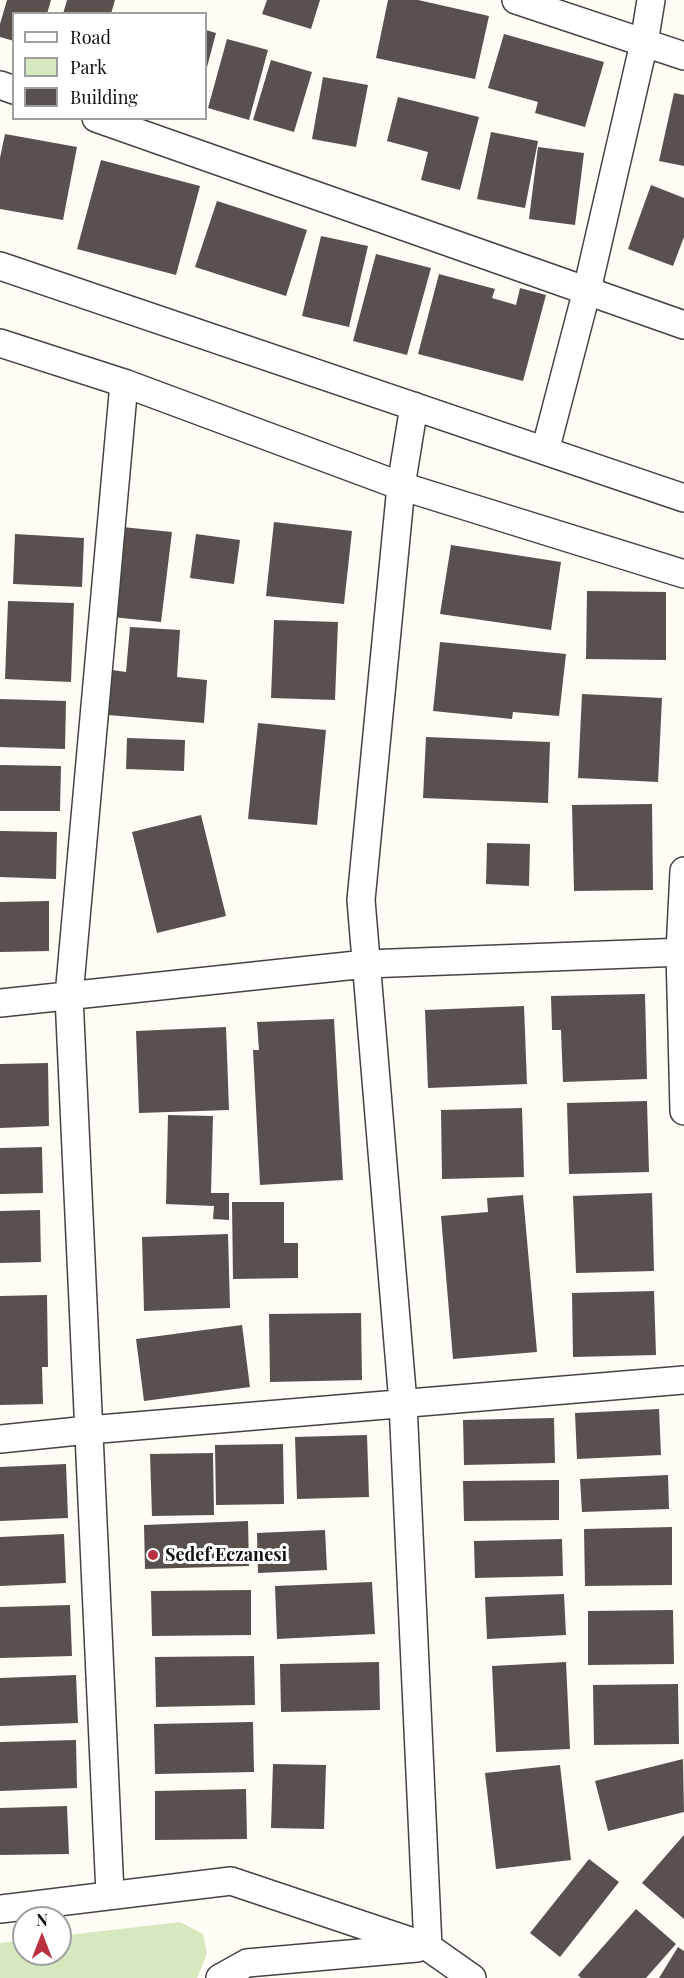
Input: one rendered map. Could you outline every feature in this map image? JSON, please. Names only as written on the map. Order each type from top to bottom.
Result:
[{"type":"street","points":[[516,0],[684,56]]},
{"type":"street","points":[[545,451],[587,290],[644,43],[651,0]]},
{"type":"street","points":[[102,120],[684,325]]},
{"type":"street","points":[[0,266],[684,498]]},
{"type":"street","points":[[0,344],[124,383],[401,486],[684,574]]},
{"type":"street","points":[[110,1894],[69,996],[124,383]]},
{"type":"street","points":[[414,406],[401,486],[362,900],[403,1403],[428,1947]]},
{"type":"street","points":[[684,871],[682,952],[684,1111]]},
{"type":"street","points":[[0,1003],[366,964],[682,952]]},
{"type":"street","points":[[0,1439],[684,1380]]},
{"type":"street","points":[[0,1909],[231,1881],[428,1947],[472,1978]]},
{"type":"street","points":[[220,1978],[247,1963],[428,1947]]},
{"type":"green space","points":[[180,1922],[203,1934],[207,1954],[197,1978],[0,1978],[0,1943],[12,1942],[12,1966],[72,1966],[72,1935]]},
{"type":"building","points":[[7,0],[51,0],[48,12],[12,12],[12,40],[0,37],[0,24]]},
{"type":"building","points":[[67,0],[115,0],[112,12],[64,12]]},
{"type":"building","points":[[267,0],[320,0],[311,29],[262,14]]},
{"type":"building","points":[[388,0],[418,0],[489,16],[475,79],[376,58]]},
{"type":"building","points":[[207,30],[216,33],[207,67]]},
{"type":"building","points":[[504,34],[604,62],[585,127],[535,113],[538,102],[488,88]]},
{"type":"building","points":[[227,39],[268,50],[249,120],[208,108]]},
{"type":"building","points":[[271,60],[312,72],[294,132],[253,120]]},
{"type":"building","points":[[323,77],[368,85],[356,147],[312,139]]},
{"type":"building","points":[[674,93],[684,95],[684,166],[659,161]]},
{"type":"building","points":[[398,97],[479,117],[460,190],[421,180],[428,152],[387,141]]},
{"type":"building","points":[[491,132],[538,141],[525,208],[477,199]]},
{"type":"building","points":[[5,134],[77,147],[63,220],[0,209],[0,158]]},
{"type":"building","points":[[538,147],[584,153],[575,225],[529,219]]},
{"type":"building","points":[[101,160],[200,186],[176,275],[77,249]]},
{"type":"building","points":[[651,185],[684,198],[684,237],[673,266],[628,249]]},
{"type":"building","points":[[217,201],[307,230],[286,296],[195,267]]},
{"type":"building","points":[[321,236],[368,246],[349,327],[302,316]]},
{"type":"building","points":[[376,254],[431,268],[407,355],[353,341]]},
{"type":"building","points":[[439,274],[495,289],[492,298],[516,305],[520,288],[546,295],[523,381],[418,354]]},
{"type":"building","points":[[274,522],[352,531],[344,604],[266,596]]},
{"type":"building","points":[[122,527],[172,532],[161,622],[112,617]]},
{"type":"building","points":[[15,534],[84,538],[82,587],[13,584]]},
{"type":"building","points":[[196,534],[240,540],[234,584],[190,578]]},
{"type":"building","points":[[451,545],[561,562],[551,630],[440,614]]},
{"type":"building","points":[[587,591],[666,592],[666,660],[586,659]]},
{"type":"building","points":[[8,601],[74,603],[71,682],[5,679]]},
{"type":"building","points":[[274,620],[338,622],[335,700],[271,698]]},
{"type":"building","points":[[130,627],[180,630],[177,677],[207,680],[204,723],[108,715],[112,670],[126,672]]},
{"type":"building","points":[[440,642],[566,654],[559,716],[513,712],[512,719],[433,711]]},
{"type":"building","points":[[582,694],[662,698],[658,782],[578,778]]},
{"type":"building","points":[[0,699],[66,701],[65,749],[0,747]]},
{"type":"building","points":[[258,723],[326,730],[317,825],[248,819]]},
{"type":"building","points":[[426,737],[550,742],[548,803],[423,798]]},
{"type":"building","points":[[127,738],[185,740],[184,771],[126,769]]},
{"type":"building","points":[[0,765],[61,766],[60,811],[0,811]]},
{"type":"building","points":[[652,804],[653,890],[574,891],[572,805]]},
{"type":"building","points":[[201,815],[226,916],[157,933],[132,832]]},
{"type":"building","points":[[0,831],[57,832],[56,879],[0,877]]},
{"type":"building","points":[[487,843],[530,844],[529,886],[486,884]]},
{"type":"building","points":[[49,901],[49,951],[0,952],[0,902]]},
{"type":"building","points":[[645,994],[647,1079],[563,1082],[561,1030],[552,1030],[551,996]]},
{"type":"building","points":[[524,1006],[527,1084],[428,1088],[425,1010]]},
{"type":"building","points":[[334,1019],[343,1180],[260,1185],[253,1050],[259,1050],[257,1022]]},
{"type":"building","points":[[226,1027],[229,1110],[139,1113],[136,1031]]},
{"type":"building","points":[[48,1063],[49,1126],[0,1128],[0,1064]]},
{"type":"building","points":[[647,1101],[649,1172],[569,1174],[567,1103]]},
{"type":"building","points":[[522,1108],[524,1177],[442,1179],[441,1110]]},
{"type":"building","points":[[168,1115],[213,1116],[211,1193],[229,1193],[229,1220],[213,1219],[214,1206],[166,1204]]},
{"type":"building","points":[[42,1147],[43,1193],[0,1194],[0,1148]]},
{"type":"building","points":[[652,1193],[654,1271],[576,1273],[573,1196]]},
{"type":"building","points":[[523,1195],[537,1352],[453,1359],[441,1216],[488,1212],[487,1198]]},
{"type":"building","points":[[232,1202],[284,1202],[284,1243],[298,1243],[298,1278],[233,1279]]},
{"type":"building","points":[[40,1210],[41,1262],[0,1263],[0,1211]]},
{"type":"building","points":[[228,1234],[230,1308],[144,1311],[142,1237]]},
{"type":"building","points":[[654,1291],[656,1355],[573,1357],[572,1293]]},
{"type":"building","points":[[47,1295],[48,1367],[42,1367],[43,1404],[0,1405],[0,1296]]},
{"type":"building","points":[[361,1313],[362,1380],[270,1382],[269,1314]]},
{"type":"building","points":[[242,1325],[250,1387],[144,1401],[136,1339]]},
{"type":"building","points":[[659,1409],[661,1455],[577,1459],[575,1413]]},
{"type":"building","points":[[554,1418],[555,1463],[464,1465],[463,1420]]},
{"type":"building","points":[[367,1435],[369,1497],[297,1499],[295,1437]]},
{"type":"building","points":[[283,1444],[284,1504],[216,1505],[215,1445]]},
{"type":"building","points":[[213,1453],[214,1515],[152,1516],[150,1454]]},
{"type":"building","points":[[66,1464],[68,1518],[0,1521],[0,1467]]},
{"type":"building","points":[[668,1475],[669,1509],[582,1512],[580,1479]]},
{"type":"building","points":[[559,1480],[559,1520],[464,1521],[463,1481]]},
{"type":"building","points":[[248,1521],[249,1566],[145,1569],[144,1525]]},
{"type":"building","points":[[672,1527],[672,1585],[585,1586],[584,1529]]},
{"type":"building","points":[[325,1530],[327,1570],[258,1573],[257,1533]]},
{"type":"building","points":[[64,1534],[66,1583],[0,1586],[0,1537]]},
{"type":"building","points":[[562,1539],[563,1576],[475,1578],[474,1541]]},
{"type":"building","points":[[372,1582],[375,1634],[277,1639],[275,1586]]},
{"type":"building","points":[[251,1590],[251,1635],[152,1636],[151,1591]]},
{"type":"building","points":[[564,1594],[566,1635],[487,1639],[485,1597]]},
{"type":"building","points":[[70,1605],[72,1656],[0,1658],[0,1607]]},
{"type":"building","points":[[673,1610],[674,1664],[588,1665],[588,1611]]},
{"type":"building","points":[[254,1656],[255,1705],[156,1707],[155,1657]]},
{"type":"building","points":[[379,1662],[380,1710],[281,1712],[280,1664]]},
{"type":"building","points":[[566,1662],[570,1749],[496,1752],[492,1666]]},
{"type":"building","points":[[76,1675],[78,1723],[0,1726],[0,1678]]},
{"type":"building","points":[[678,1684],[679,1744],[594,1745],[593,1685]]},
{"type":"building","points":[[253,1722],[254,1772],[155,1774],[154,1724]]},
{"type":"building","points":[[76,1740],[77,1788],[0,1791],[0,1742]]},
{"type":"building","points":[[683,1759],[684,1812],[608,1831],[595,1781]]},
{"type":"building","points":[[273,1764],[326,1765],[324,1829],[271,1828]]},
{"type":"building","points":[[560,1765],[571,1860],[496,1869],[485,1773]]},
{"type":"building","points":[[246,1789],[247,1839],[155,1840],[155,1791]]},
{"type":"building","points":[[67,1806],[69,1854],[0,1855],[0,1808]]},
{"type":"building","points":[[684,1835],[684,1919],[642,1883]]},
{"type":"building","points":[[589,1859],[619,1882],[560,1957],[530,1933]]},
{"type":"building","points":[[636,1909],[676,1944],[646,1978],[581,1978],[578,1975]]},
{"type":"building","points":[[678,1947],[684,1951],[684,1978],[659,1978]]},
{"type":"place","name":"Sedef Eczanesi","points":[[153,1555]]}]
